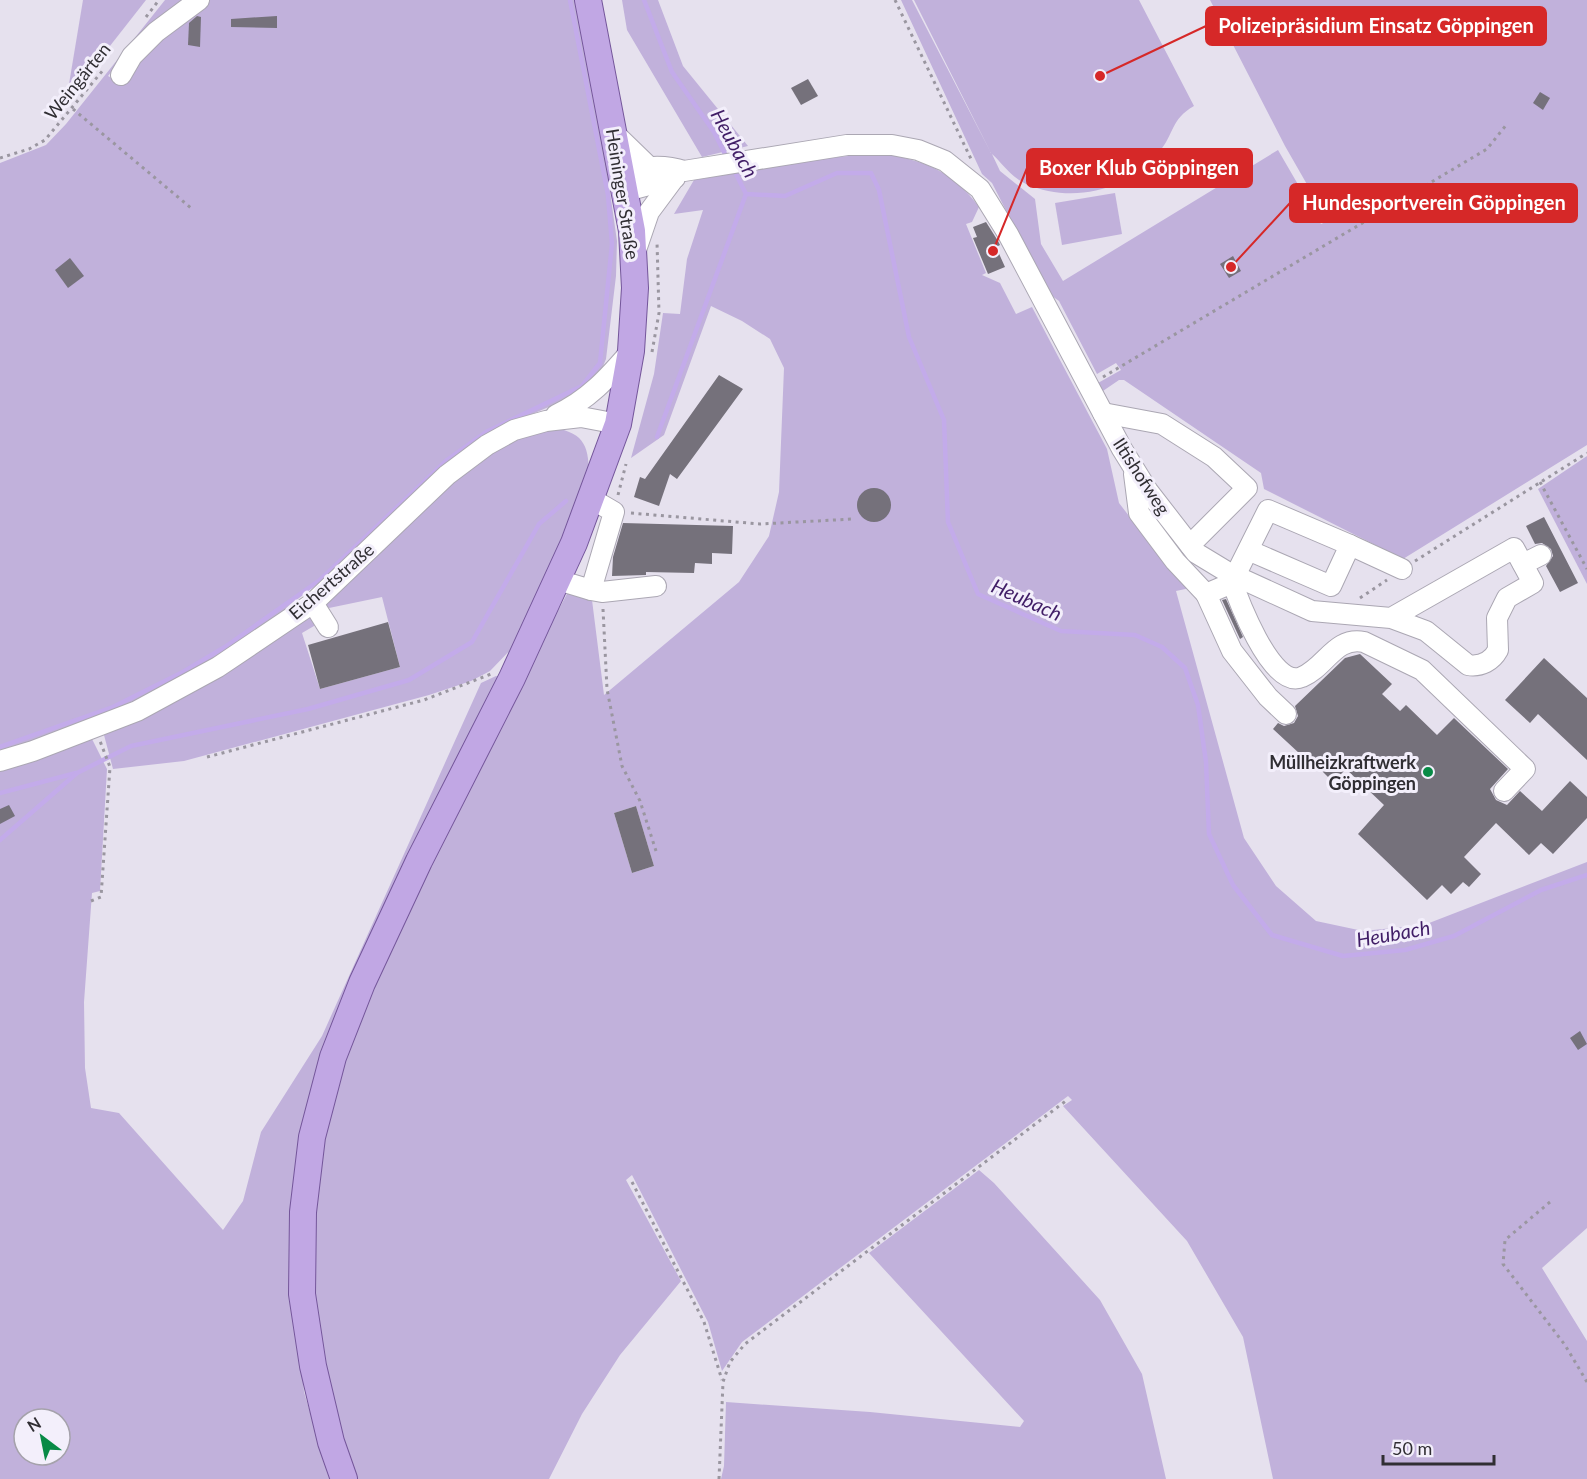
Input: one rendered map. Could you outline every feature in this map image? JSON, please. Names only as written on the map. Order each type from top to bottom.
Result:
[{"type":"main road","name":"Heininger Straße","points":[[344,1479],[331,1442],[313,1366],[302,1294],[303,1212],[312,1137],[333,1057],[362,983],[419,861],[558,580],[618,424],[630,351],[635,288],[634,255],[624,181],[588,0]]},
{"type":"street","points":[[113,71],[156,32],[199,0]]},
{"type":"street","points":[[615,134],[648,166]]},
{"type":"street","name":"Iltishofweg","points":[[624,181],[683,174],[847,145],[892,145],[918,150],[945,161],[980,189],[1030,289],[1089,386],[1134,468],[1196,552],[1232,577],[1312,611],[1336,615],[1391,618],[1426,631],[1468,665],[1484,663],[1494,657],[1498,650],[1497,618],[1507,598],[1533,583],[1523,564]]},
{"type":"street","name":"Iltishofweg","points":[[624,181],[648,166],[672,167],[683,174]]},
{"type":"street","points":[[634,255],[649,212],[683,174]]},
{"type":"street","points":[[546,421],[580,404],[606,380],[630,351]]},
{"type":"street","points":[[1103,413],[1162,424],[1214,457],[1247,488],[1190,544]]},
{"type":"street","name":"Eichertstraße","points":[[0,761],[54,744],[137,711],[218,668],[313,603],[447,475],[514,430],[546,421],[581,417],[618,424]]},
{"type":"street","points":[[1134,468],[1139,513],[1175,561],[1206,594],[1232,651],[1268,696],[1286,714]]},
{"type":"street","points":[[590,498],[614,512],[597,591]]},
{"type":"street","points":[[1206,594],[1232,577],[1268,510],[1402,569]]},
{"type":"street","points":[[1248,550],[1331,586],[1350,545]]},
{"type":"street","points":[[1391,618],[1514,548],[1523,564],[1541,555]]},
{"type":"street","points":[[1232,577],[1251,629],[1277,668],[1287,677],[1301,678],[1320,665],[1342,643],[1353,640],[1364,642],[1422,670],[1525,769],[1504,791]]},
{"type":"street","points":[[558,580],[597,591],[656,586]]},
{"type":"street","points":[[313,603],[328,627]]},
{"type":"path","points":[[139,26],[159,0]]},
{"type":"path","points":[[895,0],[973,163],[980,189]]},
{"type":"path","name":"Weingärten","points":[[0,158],[29,149],[45,140],[73,109],[113,71]]},
{"type":"path","points":[[73,109],[191,208]]},
{"type":"path","points":[[1089,386],[1487,149],[1507,124]]},
{"type":"path","points":[[1336,615],[1402,569],[1587,453]]},
{"type":"path","points":[[1540,482],[1587,569]]},
{"type":"path","points":[[614,512],[760,524],[853,519]]},
{"type":"path","points":[[597,591],[607,689],[622,766],[640,801],[656,851]]},
{"type":"path","points":[[207,757],[424,700],[459,688],[520,660]]},
{"type":"path","points":[[91,901],[101,897],[110,767],[106,754]]},
{"type":"path","points":[[719,1479],[723,1382],[730,1362],[745,1344],[1067,1100]]},
{"type":"path","points":[[632,1182],[704,1322],[723,1382]]},
{"type":"path","points":[[1550,1202],[1505,1240],[1503,1264],[1565,1345],[1587,1382]]},
{"type":"shaded area","points":[[83,0],[146,0],[66,102]]},
{"type":"shaded area","points":[[165,0],[192,0],[131,48],[108,76],[119,82],[151,45],[206,0],[575,0],[604,150],[617,241],[616,276],[606,359],[600,374],[579,394],[523,418],[263,627],[184,677],[148,695],[103,716],[0,753],[0,163],[46,145],[66,124]]},
{"type":"shaded area","points":[[622,0],[658,0],[683,66],[748,146],[702,157],[627,30]]},
{"type":"shaded area","points":[[901,0],[912,0],[991,153],[914,0],[1139,0],[1194,106],[1181,116],[1159,152],[1132,176],[1115,185],[1080,193],[1044,190],[1026,184],[992,154],[1000,171],[1035,199],[1041,244],[1063,281],[1278,150],[1321,224],[1328,221],[1285,146],[1210,0],[1587,0],[1587,445],[1403,559],[1264,489],[1261,473],[1124,380],[1119,380],[1100,393],[1098,383],[1121,370],[1116,363],[1097,374],[1059,301],[1048,293],[992,183],[982,174]]},
{"type":"shaded area","points":[[879,153],[923,163],[958,184],[979,207],[972,222],[966,224],[986,273],[982,275],[1000,283],[1016,314],[1032,307],[1107,449],[1119,503],[1173,573],[1190,588],[1176,591],[1244,838],[1276,886],[1316,921],[1363,931],[1424,925],[1587,862],[1587,1228],[1542,1268],[1587,1341],[1587,1479],[1273,1479],[1243,1337],[1187,1241],[1063,1106],[1072,1100],[1068,1096],[742,1342],[722,1371],[708,1322],[632,1175],[626,1180],[681,1281],[620,1355],[582,1414],[549,1479],[351,1479],[336,1437],[311,1291],[316,1171],[337,1066],[473,772],[569,590],[592,600],[604,695],[739,582],[769,536],[779,492],[784,368],[770,339],[742,321],[711,306],[664,435],[631,458],[654,374],[663,313],[680,314],[687,259],[703,210],[674,214],[694,180],[827,158]],"holes":[[[636,806],[654,866],[632,873],[614,813]]]},
{"type":"shaded area","points":[[1115,193],[1122,234],[1062,245],[1055,203]]},
{"type":"shaded area","points":[[554,428],[565,430],[579,438],[588,458],[589,478],[516,644],[490,671],[471,681],[429,695],[184,761],[113,769],[104,735],[127,725],[309,616],[315,620],[314,626],[302,633],[320,689],[400,667],[382,597],[329,608],[325,605],[453,481],[507,441]]},
{"type":"shaded area","points":[[1587,456],[1587,584],[1538,489]]},
{"type":"shaded area","points":[[496,676],[500,677],[351,982],[296,1294],[304,1392],[330,1479],[0,1479],[0,769],[92,739],[107,769],[100,891],[92,893],[84,1002],[85,1068],[91,1108],[119,1113],[223,1230],[243,1201],[261,1132],[322,1036],[481,683]]},
{"type":"shaded area","points":[[979,1170],[994,1183],[1100,1300],[1142,1374],[1166,1479],[721,1479],[724,1466],[726,1402],[870,1412],[1020,1427],[1024,1421],[869,1253]]},
{"type":"building","points":[[197,16],[201,17],[200,47],[188,45],[189,23]]},
{"type":"building","points":[[277,16],[277,28],[231,27],[231,19]]},
{"type":"building","points":[[808,79],[818,96],[801,105],[791,88]]},
{"type":"building","points":[[1540,92],[1550,98],[1543,110],[1533,103]]},
{"type":"building","points":[[986,222],[1000,245],[996,247],[1005,267],[988,274],[973,238],[977,237],[973,227]]},
{"type":"building","points":[[1233,256],[1241,271],[1229,278],[1220,264]]},
{"type":"building","points":[[70,258],[84,276],[68,288],[55,270]]},
{"type":"building","points":[[719,375],[743,389],[677,479],[670,474],[659,506],[634,497],[640,477],[645,479]]},
{"type":"building","points":[[874,488],[886,493],[891,505],[886,517],[874,522],[862,517],[857,505],[862,493]]},
{"type":"building","points":[[1544,517],[1578,583],[1560,592],[1546,566],[1553,556],[1551,549],[1542,543],[1535,544],[1526,526]]},
{"type":"building","points":[[623,523],[733,526],[732,554],[712,553],[712,564],[695,563],[694,573],[646,572],[646,575],[612,576],[613,557]]},
{"type":"building","points":[[1226,599],[1243,637],[1240,639],[1222,600]]},
{"type":"building","points":[[388,622],[400,667],[320,689],[308,645]]},
{"type":"building","name":"Müllheizkraftwerk Göppingen","points":[[1360,654],[1392,684],[1382,694],[1400,711],[1406,705],[1437,735],[1454,718],[1508,769],[1490,789],[1496,800],[1507,805],[1520,791],[1542,811],[1570,781],[1587,797],[1587,818],[1553,854],[1541,843],[1529,855],[1496,823],[1464,857],[1481,874],[1469,887],[1463,882],[1451,894],[1442,885],[1427,900],[1358,834],[1384,805],[1346,769],[1333,782],[1273,729],[1278,723],[1284,726],[1294,723],[1298,716],[1295,706],[1345,658]]},
{"type":"building","points":[[1544,658],[1587,698],[1587,760],[1538,714],[1530,723],[1505,700]]},
{"type":"building","points":[[9,805],[15,816],[0,824],[0,809]]},
{"type":"building","points":[[636,806],[654,866],[632,873],[614,813]]},
{"type":"building","points":[[1580,1031],[1587,1044],[1578,1050],[1570,1038]]},
{"type":"waterway","points":[[0,747],[113,707],[183,672],[225,647],[320,580],[447,460],[486,432],[582,386],[600,363],[612,244],[608,195],[570,0]]},
{"type":"waterway","name":"Heubach","points":[[644,0],[672,72],[714,132],[727,158]]},
{"type":"waterway","name":"Heubach","points":[[733,168],[746,194],[785,196],[837,173],[871,173],[879,190],[909,337],[944,420],[948,522],[978,594],[1061,631],[1135,635],[1162,647],[1185,668],[1198,705],[1206,762],[1209,834],[1233,885],[1272,935],[1343,956],[1405,950],[1454,936],[1541,890],[1587,875]]},
{"type":"waterway","points":[[657,437],[746,194]]},
{"type":"waterway","points":[[0,840],[77,773],[131,746],[308,709],[409,680],[472,642],[539,524],[566,501]]},
{"type":"waterway","points":[[0,793],[76,773]]},
{"type":"place","name":"Polizeipräsidium Einsatz Göppingen","points":[[1100,76]]},
{"type":"place","name":"Boxer Klub Göppingen","points":[[993,251]]},
{"type":"place","name":"Hundesportverein Göppingen","points":[[1231,267]]},
{"type":"place","name":"Müllheizkraftwerk Göppingen","points":[[1428,772]]}]
